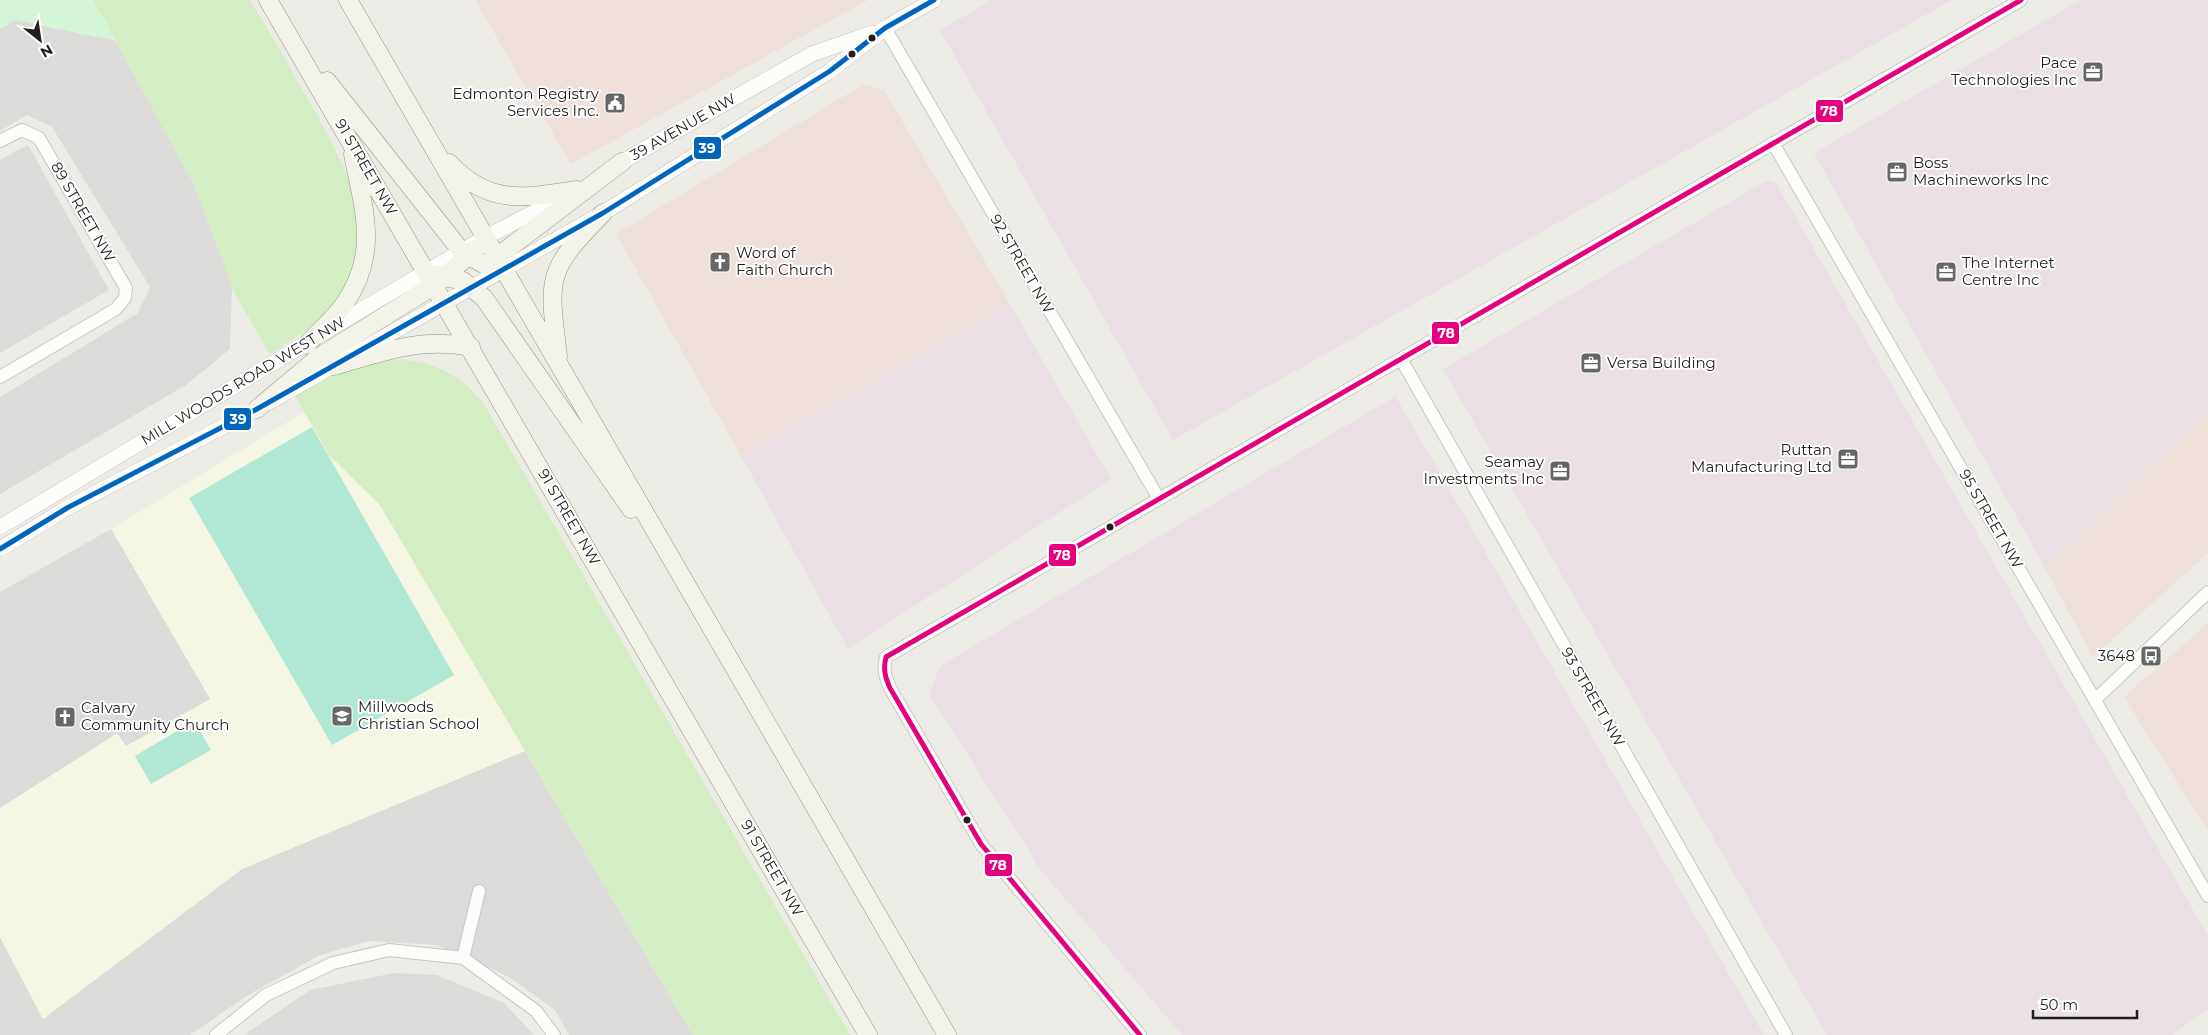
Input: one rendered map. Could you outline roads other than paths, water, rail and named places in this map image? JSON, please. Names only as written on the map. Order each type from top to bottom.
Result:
[{"type":"main road","name":"91 STREET NW","points":[[268,0],[351,141],[449,281],[445,303],[868,1035]]},
{"type":"main road","points":[[268,0],[336,94],[466,255],[495,264]]},
{"type":"main road","points":[[348,0],[486,237],[495,264],[559,364],[947,1035]]},
{"type":"main road","points":[[306,345],[344,304],[360,278],[366,256],[366,217],[351,141]]},
{"type":"main road","points":[[432,144],[458,172],[490,193],[521,197],[577,190]]},
{"type":"main road","points":[[257,409],[319,357],[449,281],[495,264],[622,162]]},
{"type":"main road","points":[[559,364],[551,302],[555,275],[573,244],[603,213]]},
{"type":"main road","points":[[445,303],[449,281],[466,255],[486,237]]},
{"type":"main road","points":[[449,281],[484,298],[695,602]]},
{"type":"main road","points":[[334,366],[426,343],[448,342],[471,347]]},
{"type":"street","name":"39 AVENUE NW","points":[[495,264],[603,213],[830,70],[885,28],[934,0]]},
{"type":"street","points":[[1140,1035],[981,844],[890,688],[885,677],[886,657],[2021,0]]},
{"type":"street","name":"39 AVENUE NW","points":[[486,237],[577,190],[622,162],[812,54],[885,28]]},
{"type":"street","name":"92 STREET NW","points":[[885,28],[1159,499]]},
{"type":"street","name":"89 STREET NW","points":[[0,141],[22,130],[40,138],[126,288],[124,298],[116,309],[0,377]]},
{"type":"street","name":"95 STREET NW","points":[[1773,143],[2096,699],[2208,896]]},
{"type":"street","name":"MILL WOODS ROAD WEST NW","points":[[0,527],[306,345],[373,303],[449,281]]},
{"type":"street","name":"MILL WOODS ROAD WEST NW","points":[[0,549],[67,508],[257,409],[445,303]]},
{"type":"street","name":"93 STREET NW","points":[[1401,359],[1786,1035]]},
{"type":"street","points":[[2096,699],[2208,592]]},
{"type":"street","points":[[463,958],[480,891]]},
{"type":"street","points":[[216,1035],[266,995],[333,962],[390,950],[463,958],[536,1011],[554,1035]]},
{"type":"place","name":"Pace Technologies Inc","points":[[2093,72]]},
{"type":"place","name":"Edmonton Registry Services Inc.","points":[[615,103]]},
{"type":"place","name":"Boss Machineworks Inc","points":[[1897,172]]},
{"type":"place","name":"Word of Faith Church","points":[[720,262]]},
{"type":"place","name":"The Internet Centre Inc","points":[[1946,272]]},
{"type":"place","name":"Versa Building","points":[[1591,363]]},
{"type":"place","name":"Ruttan Manufacturing Ltd","points":[[1848,459]]},
{"type":"place","name":"Seamay Investments Inc","points":[[1560,471]]},
{"type":"place","name":"3648","points":[[2151,656]]},
{"type":"place","name":"Millwoods Christian School","points":[[342,716]]},
{"type":"place","name":"Calvary Community Church","points":[[65,717]]}]
